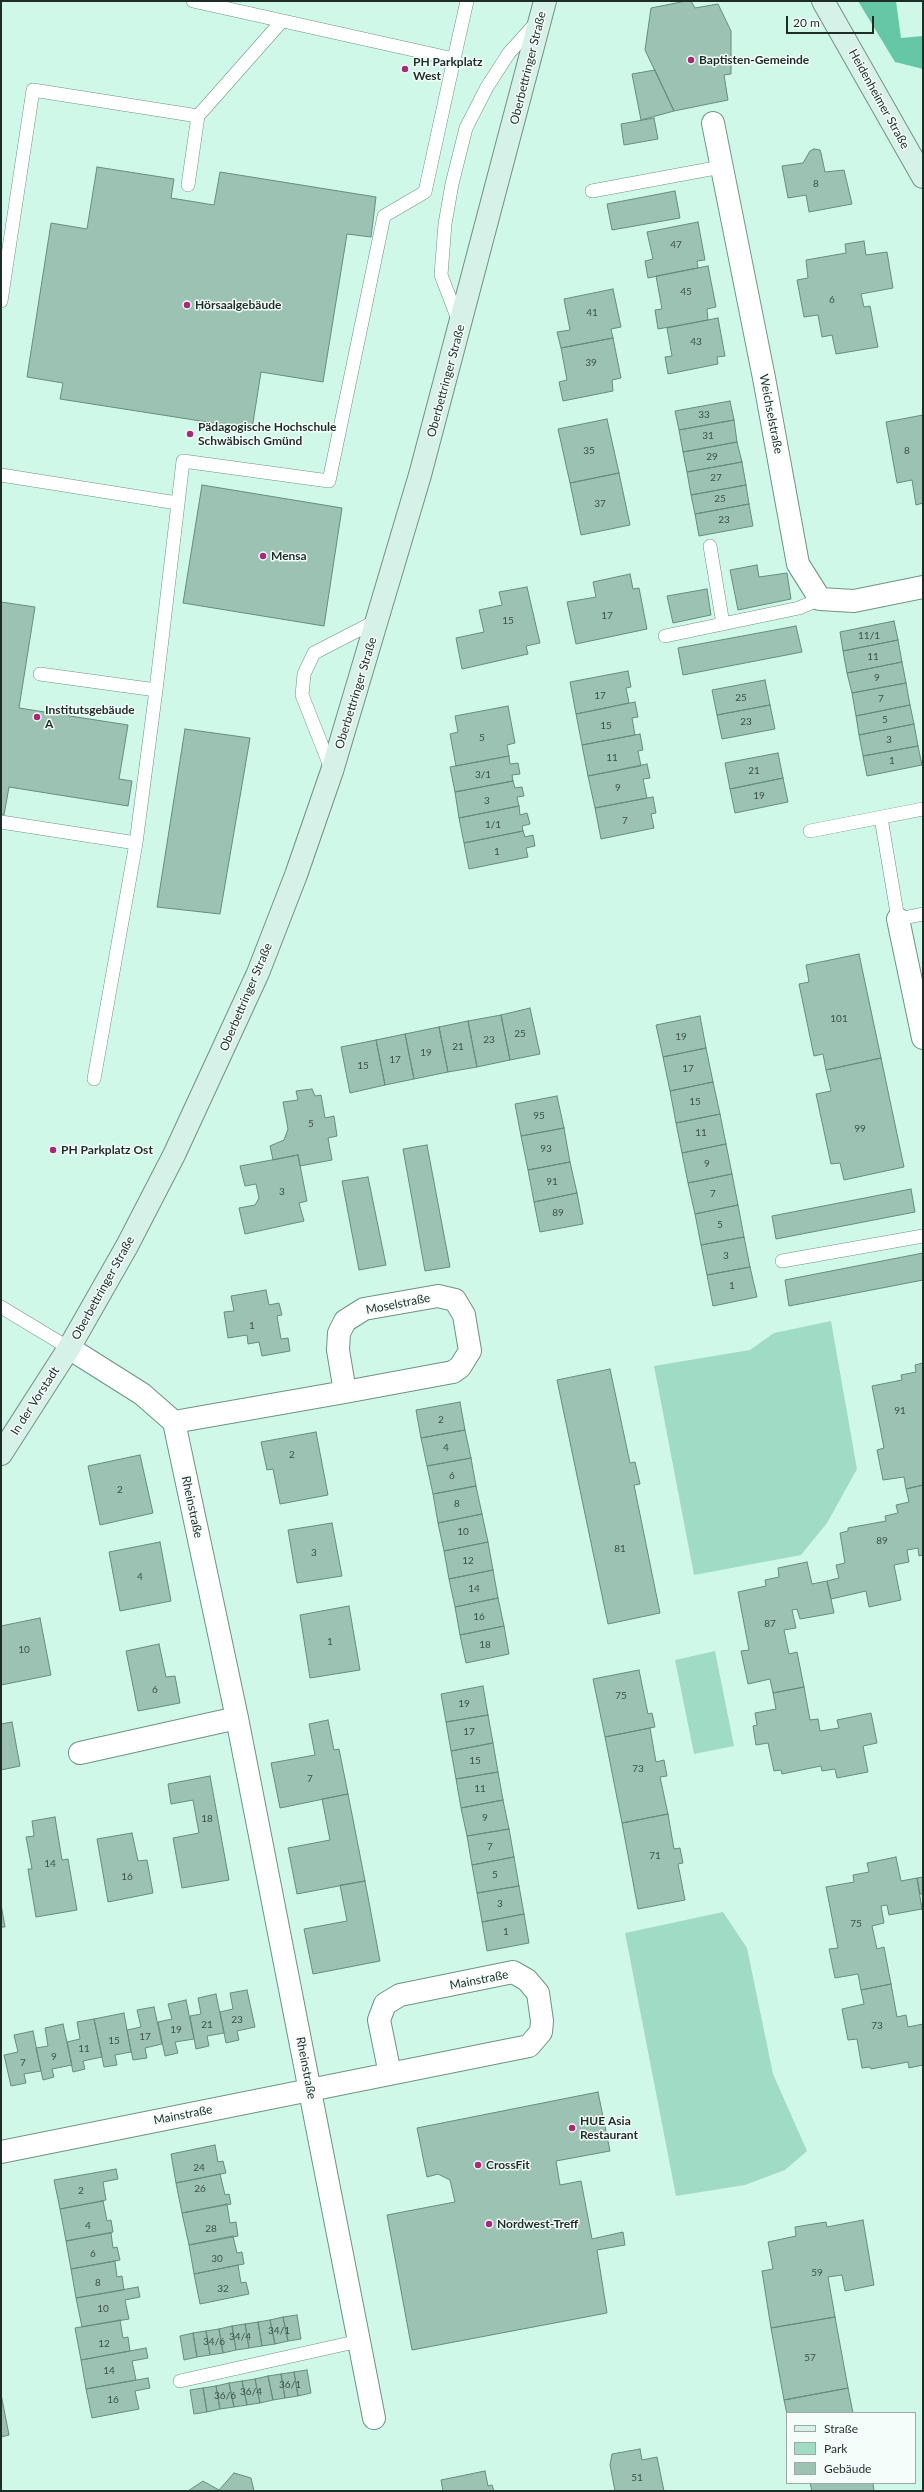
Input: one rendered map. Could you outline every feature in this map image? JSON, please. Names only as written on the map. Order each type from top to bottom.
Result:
[{"type":"street","name":"Heidenheimer Straße","points":[[823,1],[921,169]]},
{"type":"street","name":"Oberbettringer Straße","points":[[69,1348],[127,1246],[174,1156],[216,1067],[266,952],[332,772],[378,620],[461,325],[543,10]]},
{"type":"street","name":"Weichselstraße","points":[[713,123],[764,378],[798,564],[820,599]]},
{"type":"street","points":[[820,599],[854,601],[923,587]]},
{"type":"street","points":[[898,919],[923,1038]]},
{"type":"street","name":"Moselstraße","points":[[174,1422],[345,1392],[452,1372],[460,1367],[470,1351],[464,1315],[455,1300],[438,1296],[364,1309],[345,1321],[338,1333],[338,1350],[345,1392]]},
{"type":"street","points":[[69,1348],[142,1394],[174,1422]]},
{"type":"street","name":"In der Vorstadt","points":[[1,1454],[69,1348]]},
{"type":"street","name":"Rheinstraße","points":[[174,1422],[237,1718],[374,2418]]},
{"type":"street","points":[[80,1753],[237,1718]]},
{"type":"street","name":"Mainstraße","points":[[1,2152],[390,2074],[529,2046],[540,2032],[542,2021],[538,1993],[527,1980],[513,1972],[400,1995],[385,2004],[379,2020],[390,2074]]},
{"type":"lane","points":[[193,1],[454,59]]},
{"type":"lane","points":[[94,1079],[136,843],[183,461],[329,481],[384,216],[426,192],[467,1]]},
{"type":"lane","points":[[461,325],[442,275],[446,217],[466,128],[487,87],[509,52],[543,10]]},
{"type":"lane","points":[[188,185],[198,116],[282,21]]},
{"type":"lane","points":[[1,301],[3,270],[33,90],[198,116]]},
{"type":"lane","points":[[592,191],[721,167]]},
{"type":"lane","points":[[1,475],[177,503]]},
{"type":"lane","points":[[710,546],[723,624]]},
{"type":"lane","points":[[665,636],[799,608],[820,599]]},
{"type":"lane","points":[[332,772],[302,695],[304,674],[314,653],[378,620]]},
{"type":"lane","points":[[40,674],[156,690]]},
{"type":"lane","points":[[810,831],[923,809]]},
{"type":"lane","points":[[881,818],[898,919],[923,914]]},
{"type":"lane","points":[[1,822],[136,843]]},
{"type":"lane","points":[[782,1261],[923,1236]]},
{"type":"lane","points":[[1,1307],[69,1348]]},
{"type":"lane","points":[[180,2381],[359,2341]]},
{"type":"green space","points":[[858,1],[896,1],[901,38],[923,36],[923,69],[895,62]]},
{"type":"green space","points":[[831,1321],[857,1469],[827,1523],[801,1555],[694,1575],[654,1366],[750,1350],[774,1333]]},
{"type":"green space","points":[[715,1651],[734,1746],[694,1754],[675,1660]]},
{"type":"green space","points":[[723,1912],[747,1948],[773,2074],[807,2151],[785,2170],[745,2185],[676,2196],[625,1933]]},
{"type":"building","name":"Baptisten-Gemeinde","points":[[691,1],[695,8],[718,4],[731,31],[731,74],[724,75],[728,100],[674,111],[645,50],[651,8]]},
{"type":"building","points":[[655,70],[674,111],[641,120],[632,74]]},
{"type":"building","points":[[654,118],[658,139],[624,145],[621,124]]},
{"type":"building","points":[[814,149],[820,150],[825,172],[844,170],[852,204],[809,212],[806,195],[788,198],[782,166],[803,163],[810,151]]},
{"type":"building","name":"Hörsaalgebäude","points":[[97,167],[174,179],[171,198],[214,205],[220,172],[376,197],[371,237],[347,234],[323,382],[261,372],[252,429],[60,399],[63,383],[27,377],[51,223],[87,229]]},
{"type":"building","points":[[675,191],[680,218],[612,230],[607,204]]},
{"type":"building","points":[[698,222],[705,260],[697,261],[698,268],[648,278],[645,261],[653,259],[647,232]]},
{"type":"building","points":[[864,241],[866,255],[887,252],[893,288],[861,294],[864,307],[870,306],[878,347],[836,354],[832,335],[822,337],[818,315],[804,317],[797,280],[808,278],[806,260],[846,253],[845,244]]},
{"type":"building","points":[[708,266],[716,307],[707,309],[708,320],[658,329],[655,310],[662,309],[656,276]]},
{"type":"building","points":[[613,289],[621,327],[611,329],[613,338],[561,348],[557,332],[570,330],[564,299]]},
{"type":"building","points":[[718,318],[725,356],[717,357],[718,364],[668,374],[665,357],[672,356],[667,328]]},
{"type":"building","points":[[613,338],[621,378],[612,380],[613,391],[563,401],[559,382],[567,380],[561,348]]},
{"type":"building","points":[[730,401],[734,420],[679,430],[675,411]]},
{"type":"building","points":[[923,415],[923,503],[916,505],[912,480],[897,483],[886,422]]},
{"type":"building","points":[[607,419],[619,473],[570,483],[558,429]]},
{"type":"building","points":[[734,420],[737,442],[683,452],[679,430]]},
{"type":"building","points":[[737,442],[742,462],[687,472],[683,452]]},
{"type":"building","points":[[742,462],[746,485],[691,495],[687,472]]},
{"type":"building","points":[[619,473],[630,525],[581,535],[570,483]]},
{"type":"building","name":"Mensa","points":[[202,485],[342,508],[324,626],[183,603]]},
{"type":"building","points":[[746,485],[749,504],[695,514],[691,495]]},
{"type":"building","points":[[749,504],[753,526],[699,536],[695,514]]},
{"type":"building","points":[[757,565],[759,577],[787,573],[791,599],[738,610],[730,570]]},
{"type":"building","points":[[630,574],[633,589],[639,588],[647,629],[576,644],[567,602],[596,597],[593,582]]},
{"type":"building","points":[[527,587],[540,643],[526,646],[528,654],[462,669],[456,638],[484,632],[479,610],[502,605],[499,592]]},
{"type":"building","points":[[707,589],[711,615],[673,623],[667,596]]},
{"type":"building","name":"Institutsgebäude A","points":[[1,602],[35,607],[19,708],[128,725],[119,779],[132,781],[128,806],[9,787],[4,815],[1,815]]},
{"type":"building","points":[[894,621],[898,640],[843,651],[840,632]]},
{"type":"building","points":[[796,626],[802,652],[683,675],[678,648]]},
{"type":"building","points":[[898,640],[902,662],[847,673],[843,651]]},
{"type":"building","points":[[902,662],[906,683],[852,693],[847,673]]},
{"type":"building","points":[[628,671],[631,687],[626,688],[629,703],[576,714],[570,682]]},
{"type":"building","points":[[765,680],[770,705],[717,715],[712,690]]},
{"type":"building","points":[[906,683],[910,705],[856,716],[852,693]]},
{"type":"building","points":[[635,702],[638,717],[632,718],[635,735],[582,745],[576,714]]},
{"type":"building","points":[[770,705],[775,729],[722,739],[717,715]]},
{"type":"building","points":[[910,705],[914,724],[859,735],[856,716]]},
{"type":"building","points":[[508,706],[515,743],[507,745],[509,756],[456,766],[450,734],[458,732],[455,716]]},
{"type":"building","points":[[914,724],[918,746],[863,756],[859,735]]},
{"type":"building","points":[[185,729],[250,738],[220,914],[157,907]]},
{"type":"building","points":[[640,734],[643,750],[638,751],[641,766],[588,776],[582,745]]},
{"type":"building","points":[[918,746],[922,765],[867,776],[863,756]]},
{"type":"building","points":[[778,753],[783,778],[730,789],[725,763]]},
{"type":"building","points":[[509,756],[510,764],[518,763],[520,774],[512,775],[513,781],[455,792],[450,767]]},
{"type":"building","points":[[647,764],[650,778],[643,779],[647,798],[595,808],[588,776]]},
{"type":"building","points":[[783,778],[788,802],[735,813],[730,789]]},
{"type":"building","points":[[513,781],[515,788],[522,787],[524,796],[517,797],[519,806],[459,818],[455,792]]},
{"type":"building","points":[[653,797],[656,813],[651,814],[654,828],[601,839],[595,808]]},
{"type":"building","points":[[519,806],[520,815],[527,813],[530,824],[522,826],[523,831],[464,843],[459,818]]},
{"type":"building","points":[[523,831],[525,837],[533,835],[535,846],[526,848],[528,857],[469,869],[464,843]]},
{"type":"building","points":[[859,954],[881,1058],[826,1070],[823,1054],[814,1056],[799,984],[809,982],[806,965]]},
{"type":"building","points":[[530,1008],[540,1054],[510,1060],[501,1015]]},
{"type":"building","points":[[501,1015],[510,1060],[477,1067],[468,1021]]},
{"type":"building","points":[[700,1016],[706,1048],[663,1057],[656,1025]]},
{"type":"building","points":[[468,1021],[477,1067],[448,1072],[439,1027]]},
{"type":"building","points":[[439,1027],[448,1072],[414,1079],[405,1034]]},
{"type":"building","points":[[405,1034],[414,1079],[385,1085],[376,1040]]},
{"type":"building","points":[[376,1040],[385,1085],[350,1093],[341,1047]]},
{"type":"building","points":[[706,1048],[713,1082],[670,1091],[663,1057]]},
{"type":"building","points":[[881,1058],[904,1167],[844,1180],[840,1163],[831,1164],[816,1094],[831,1091],[826,1070]]},
{"type":"building","points":[[713,1082],[720,1114],[676,1123],[670,1091]]},
{"type":"building","points":[[312,1089],[315,1096],[321,1095],[325,1118],[334,1116],[337,1136],[328,1138],[332,1160],[300,1166],[298,1155],[273,1160],[270,1146],[284,1140],[288,1129],[283,1102],[298,1100],[296,1091]]},
{"type":"building","points":[[557,1096],[564,1128],[521,1136],[515,1104]]},
{"type":"building","points":[[720,1114],[726,1144],[682,1153],[676,1123]]},
{"type":"building","points":[[564,1128],[570,1162],[528,1170],[521,1136]]},
{"type":"building","points":[[726,1144],[732,1174],[688,1183],[682,1153]]},
{"type":"building","points":[[427,1145],[450,1267],[425,1271],[403,1149]]},
{"type":"building","points":[[298,1155],[307,1201],[299,1203],[304,1221],[245,1234],[239,1208],[255,1205],[259,1198],[256,1184],[245,1186],[240,1166]]},
{"type":"building","points":[[570,1162],[577,1193],[534,1202],[528,1170]]},
{"type":"building","points":[[732,1174],[738,1205],[695,1214],[688,1183]]},
{"type":"building","points":[[368,1177],[386,1265],[359,1270],[342,1181]]},
{"type":"building","points":[[911,1189],[915,1212],[776,1239],[772,1216]]},
{"type":"building","points":[[577,1193],[583,1224],[540,1232],[534,1202]]},
{"type":"building","points":[[738,1205],[744,1237],[701,1245],[695,1214]]},
{"type":"building","points":[[744,1237],[750,1267],[707,1275],[701,1245]]},
{"type":"building","points":[[923,1253],[923,1280],[789,1306],[785,1280]]},
{"type":"building","points":[[750,1267],[757,1297],[713,1306],[707,1275]]},
{"type":"building","points":[[266,1290],[269,1305],[279,1303],[282,1315],[277,1316],[281,1339],[288,1338],[290,1351],[262,1356],[259,1342],[248,1344],[247,1335],[228,1338],[224,1312],[234,1311],[231,1296]]},
{"type":"building","points":[[923,1363],[923,1485],[906,1489],[904,1477],[883,1480],[877,1450],[884,1448],[872,1386],[902,1380],[901,1375],[916,1372],[915,1365]]},
{"type":"building","points":[[610,1369],[630,1463],[635,1462],[640,1484],[634,1485],[660,1613],[608,1624],[557,1380]]},
{"type":"building","points":[[460,1402],[465,1430],[421,1438],[416,1410]]},
{"type":"building","points":[[465,1430],[471,1458],[427,1466],[421,1438]]},
{"type":"building","points":[[316,1432],[328,1495],[280,1504],[273,1469],[267,1470],[261,1442]]},
{"type":"building","points":[[140,1455],[153,1513],[100,1525],[88,1466]]},
{"type":"building","points":[[471,1458],[476,1486],[433,1494],[427,1466]]},
{"type":"building","points":[[923,1485],[923,1555],[919,1556],[918,1548],[907,1550],[909,1562],[894,1565],[901,1600],[869,1607],[866,1591],[831,1599],[827,1581],[839,1578],[836,1565],[845,1563],[840,1533],[848,1531],[848,1528],[886,1521],[885,1516],[898,1513],[896,1505],[909,1502],[906,1489]]},
{"type":"building","points":[[476,1486],[482,1514],[438,1523],[433,1494]]},
{"type":"building","points":[[482,1514],[488,1542],[444,1551],[438,1523]]},
{"type":"building","points":[[332,1523],[342,1576],[297,1583],[288,1530]]},
{"type":"building","points":[[160,1542],[171,1601],[120,1611],[109,1552]]},
{"type":"building","points":[[488,1542],[493,1570],[449,1579],[444,1551]]},
{"type":"building","points":[[807,1562],[812,1584],[827,1581],[834,1613],[800,1619],[797,1609],[792,1610],[796,1628],[784,1630],[789,1654],[797,1652],[804,1687],[773,1693],[770,1679],[748,1684],[741,1651],[749,1650],[738,1592],[766,1586],[765,1580],[779,1577],[778,1568]]},
{"type":"building","points":[[493,1570],[498,1598],[455,1607],[449,1579]]},
{"type":"building","points":[[498,1598],[504,1626],[460,1635],[455,1607]]},
{"type":"building","points":[[349,1606],[360,1670],[310,1678],[300,1615]]},
{"type":"building","points":[[40,1618],[51,1675],[1,1685],[1,1626]]},
{"type":"building","points":[[504,1626],[509,1654],[466,1663],[460,1635]]},
{"type":"building","points":[[159,1644],[166,1677],[175,1676],[180,1703],[138,1711],[126,1651]]},
{"type":"building","points":[[639,1670],[648,1714],[652,1713],[655,1727],[605,1737],[593,1679]]},
{"type":"building","points":[[483,1686],[488,1715],[446,1722],[441,1694]]},
{"type":"building","points":[[804,1687],[810,1720],[818,1719],[820,1731],[839,1728],[837,1720],[871,1713],[877,1743],[863,1746],[868,1772],[837,1778],[835,1769],[822,1771],[821,1766],[782,1774],[781,1770],[774,1771],[768,1743],[756,1745],[753,1726],[757,1725],[755,1713],[776,1709],[773,1693]]},
{"type":"building","points":[[488,1715],[493,1743],[451,1751],[446,1722]]},
{"type":"building","points":[[328,1720],[334,1750],[339,1749],[348,1794],[280,1808],[271,1763],[315,1755],[309,1724]]},
{"type":"building","points":[[12,1722],[20,1766],[1,1770],[1,1724]]},
{"type":"building","points":[[650,1728],[656,1762],[664,1760],[667,1776],[660,1777],[668,1814],[622,1823],[605,1737]]},
{"type":"building","points":[[493,1743],[498,1772],[456,1779],[451,1751]]},
{"type":"building","points":[[498,1772],[503,1800],[461,1808],[456,1779]]},
{"type":"building","points":[[210,1776],[229,1880],[182,1888],[173,1838],[199,1833],[193,1800],[171,1804],[168,1784]]},
{"type":"building","points":[[348,1794],[365,1881],[297,1894],[288,1848],[330,1840],[322,1799]]},
{"type":"building","points":[[503,1800],[509,1829],[467,1836],[461,1808]]},
{"type":"building","points":[[668,1814],[674,1849],[680,1848],[683,1863],[678,1864],[685,1900],[638,1909],[622,1823]]},
{"type":"building","points":[[55,1817],[62,1860],[68,1859],[77,1910],[36,1917],[28,1869],[32,1869],[26,1837],[34,1836],[32,1821]]},
{"type":"building","points":[[509,1829],[514,1857],[472,1865],[467,1836]]},
{"type":"building","points":[[132,1833],[138,1861],[147,1860],[153,1893],[108,1902],[97,1839]]},
{"type":"building","points":[[514,1857],[519,1886],[477,1893],[472,1865]]},
{"type":"building","points":[[896,1857],[901,1881],[917,1878],[922,1909],[889,1915],[887,1905],[881,1906],[884,1923],[872,1926],[877,1949],[884,1947],[891,1984],[861,1990],[858,1974],[835,1978],[829,1949],[838,1948],[826,1887],[854,1882],[853,1875],[869,1872],[867,1863]]},
{"type":"building","points":[[923,1877],[923,1894],[920,1894],[917,1878]]},
{"type":"building","points":[[365,1881],[380,1961],[313,1974],[304,1929],[347,1921],[340,1885]]},
{"type":"building","points":[[519,1886],[524,1914],[482,1922],[477,1893]]},
{"type":"building","points":[[1,1904],[5,1927],[1,1927]]},
{"type":"building","points":[[524,1914],[529,1943],[487,1951],[482,1922]]},
{"type":"building","points":[[891,1984],[897,2017],[906,2015],[908,2027],[923,2024],[923,2065],[909,2068],[908,2062],[871,2069],[870,2067],[862,2068],[857,2039],[848,2040],[842,2009],[864,2004],[861,1990]]},
{"type":"building","points":[[247,1990],[255,2027],[237,2031],[239,2040],[226,2043],[220,2012],[233,2009],[230,1993]]},
{"type":"building","points":[[216,1994],[224,2033],[207,2036],[209,2046],[196,2049],[190,2016],[201,2014],[198,1998]]},
{"type":"building","points":[[186,2000],[194,2039],[175,2042],[178,2053],[165,2056],[158,2022],[172,2019],[168,2004]]},
{"type":"building","points":[[154,2007],[162,2044],[145,2048],[147,2058],[133,2060],[127,2030],[141,2027],[137,2010]]},
{"type":"building","points":[[124,2013],[131,2052],[115,2055],[117,2065],[104,2067],[94,2019]]},
{"type":"building","points":[[94,2019],[102,2057],[83,2061],[85,2069],[73,2072],[67,2042],[80,2039],[77,2022]]},
{"type":"building","points":[[63,2024],[72,2065],[52,2069],[54,2077],[43,2080],[36,2048],[48,2046],[45,2028]]},
{"type":"building","points":[[33,2031],[41,2071],[24,2074],[26,2083],[11,2086],[4,2055],[18,2052],[14,2035]]},
{"type":"building","name":"Nordwest-Treff","points":[[598,2092],[610,2151],[556,2161],[560,2185],[581,2181],[592,2239],[623,2232],[625,2245],[597,2250],[607,2313],[412,2350],[387,2215],[455,2202],[450,2180],[438,2174],[427,2177],[417,2128]]},
{"type":"building","points":[[215,2145],[218,2162],[223,2161],[226,2173],[176,2183],[171,2154]]},
{"type":"building","points":[[116,2169],[118,2179],[103,2182],[106,2200],[60,2209],[54,2180]]},
{"type":"building","points":[[220,2174],[225,2195],[229,2194],[231,2204],[182,2213],[176,2183]]},
{"type":"building","points":[[103,2201],[107,2221],[111,2220],[113,2232],[66,2241],[60,2209]]},
{"type":"building","points":[[227,2204],[230,2223],[236,2222],[238,2236],[189,2245],[182,2213]]},
{"type":"building","points":[[863,2220],[874,2285],[845,2291],[842,2275],[828,2277],[835,2317],[771,2328],[762,2271],[773,2269],[768,2242],[796,2236],[795,2227],[826,2222],[827,2227]]},
{"type":"building","points":[[111,2233],[113,2248],[117,2247],[120,2260],[71,2269],[66,2241]]},
{"type":"building","points":[[233,2236],[237,2253],[242,2252],[244,2264],[194,2274],[189,2245]]},
{"type":"building","points":[[115,2261],[117,2277],[122,2276],[124,2290],[76,2298],[71,2269]]},
{"type":"building","points":[[238,2265],[241,2283],[246,2282],[249,2294],[200,2304],[194,2274]]},
{"type":"building","points":[[138,2287],[140,2297],[125,2300],[129,2319],[82,2327],[76,2298]]},
{"type":"building","points":[[297,2315],[301,2339],[288,2341],[283,2317]]},
{"type":"building","points":[[283,2317],[288,2341],[275,2344],[270,2320]]},
{"type":"building","points":[[835,2317],[848,2388],[784,2400],[771,2328]]},
{"type":"building","points":[[120,2320],[123,2338],[128,2337],[130,2351],[81,2360],[75,2328]]},
{"type":"building","points":[[270,2320],[275,2344],[262,2346],[258,2322]]},
{"type":"building","points":[[258,2322],[262,2346],[249,2348],[245,2324]]},
{"type":"building","points":[[245,2324],[249,2348],[236,2350],[232,2326]]},
{"type":"building","points":[[232,2326],[236,2350],[223,2353],[219,2329]]},
{"type":"building","points":[[219,2329],[223,2353],[210,2355],[206,2331]]},
{"type":"building","points":[[206,2331],[210,2355],[197,2357],[193,2333]]},
{"type":"building","points":[[193,2333],[197,2357],[184,2360],[180,2336]]},
{"type":"building","points":[[146,2348],[148,2358],[132,2361],[136,2380],[86,2389],[81,2360]]},
{"type":"building","points":[[307,2370],[311,2393],[298,2396],[294,2372]]},
{"type":"building","points":[[294,2372],[298,2396],[285,2398],[281,2374]]},
{"type":"building","points":[[281,2374],[285,2398],[273,2400],[268,2376]]},
{"type":"building","points":[[268,2376],[273,2400],[260,2403],[255,2379]]},
{"type":"building","points":[[148,2378],[150,2388],[135,2391],[139,2409],[92,2418],[86,2389]]},
{"type":"building","points":[[255,2379],[260,2403],[247,2405],[242,2381]]},
{"type":"building","points":[[242,2381],[247,2405],[234,2407],[229,2383]]},
{"type":"building","points":[[229,2383],[234,2407],[220,2409],[216,2386]]},
{"type":"building","points":[[216,2386],[220,2409],[207,2412],[203,2388]]},
{"type":"building","points":[[203,2388],[207,2412],[194,2414],[190,2390]]},
{"type":"building","points":[[848,2388],[853,2412],[787,2412],[784,2400]]},
{"type":"building","points":[[1,2394],[9,2435],[1,2437]]},
{"type":"building","points":[[640,2449],[642,2460],[657,2457],[664,2491],[615,2491],[610,2465],[612,2454]]},
{"type":"building","points":[[485,2471],[488,2486],[492,2485],[494,2491],[443,2491],[441,2480]]},
{"type":"building","points":[[234,2473],[251,2478],[254,2491],[188,2491],[203,2481],[219,2490]]},
{"type":"building","points":[[810,2484],[873,2484],[874,2491],[812,2491]]},
{"type":"place","name":"Baptisten-Gemeinde","points":[[691,60]]},
{"type":"place","name":"PH Parkplatz West","points":[[405,69]]},
{"type":"place","name":"Hörsaalgebäude","points":[[187,305]]},
{"type":"place","name":"Pädagogische Hochschule Schwäbisch Gmünd","points":[[190,434]]},
{"type":"place","name":"Mensa","points":[[263,556]]},
{"type":"place","name":"Institutsgebäude A","points":[[37,717]]},
{"type":"place","name":"PH Parkplatz Ost","points":[[53,1150]]},
{"type":"place","name":"HUE Asia Restaurant","points":[[572,2128]]},
{"type":"place","name":"CrossFit","points":[[478,2165]]},
{"type":"place","name":"Nordwest-Treff","points":[[489,2224]]}]
